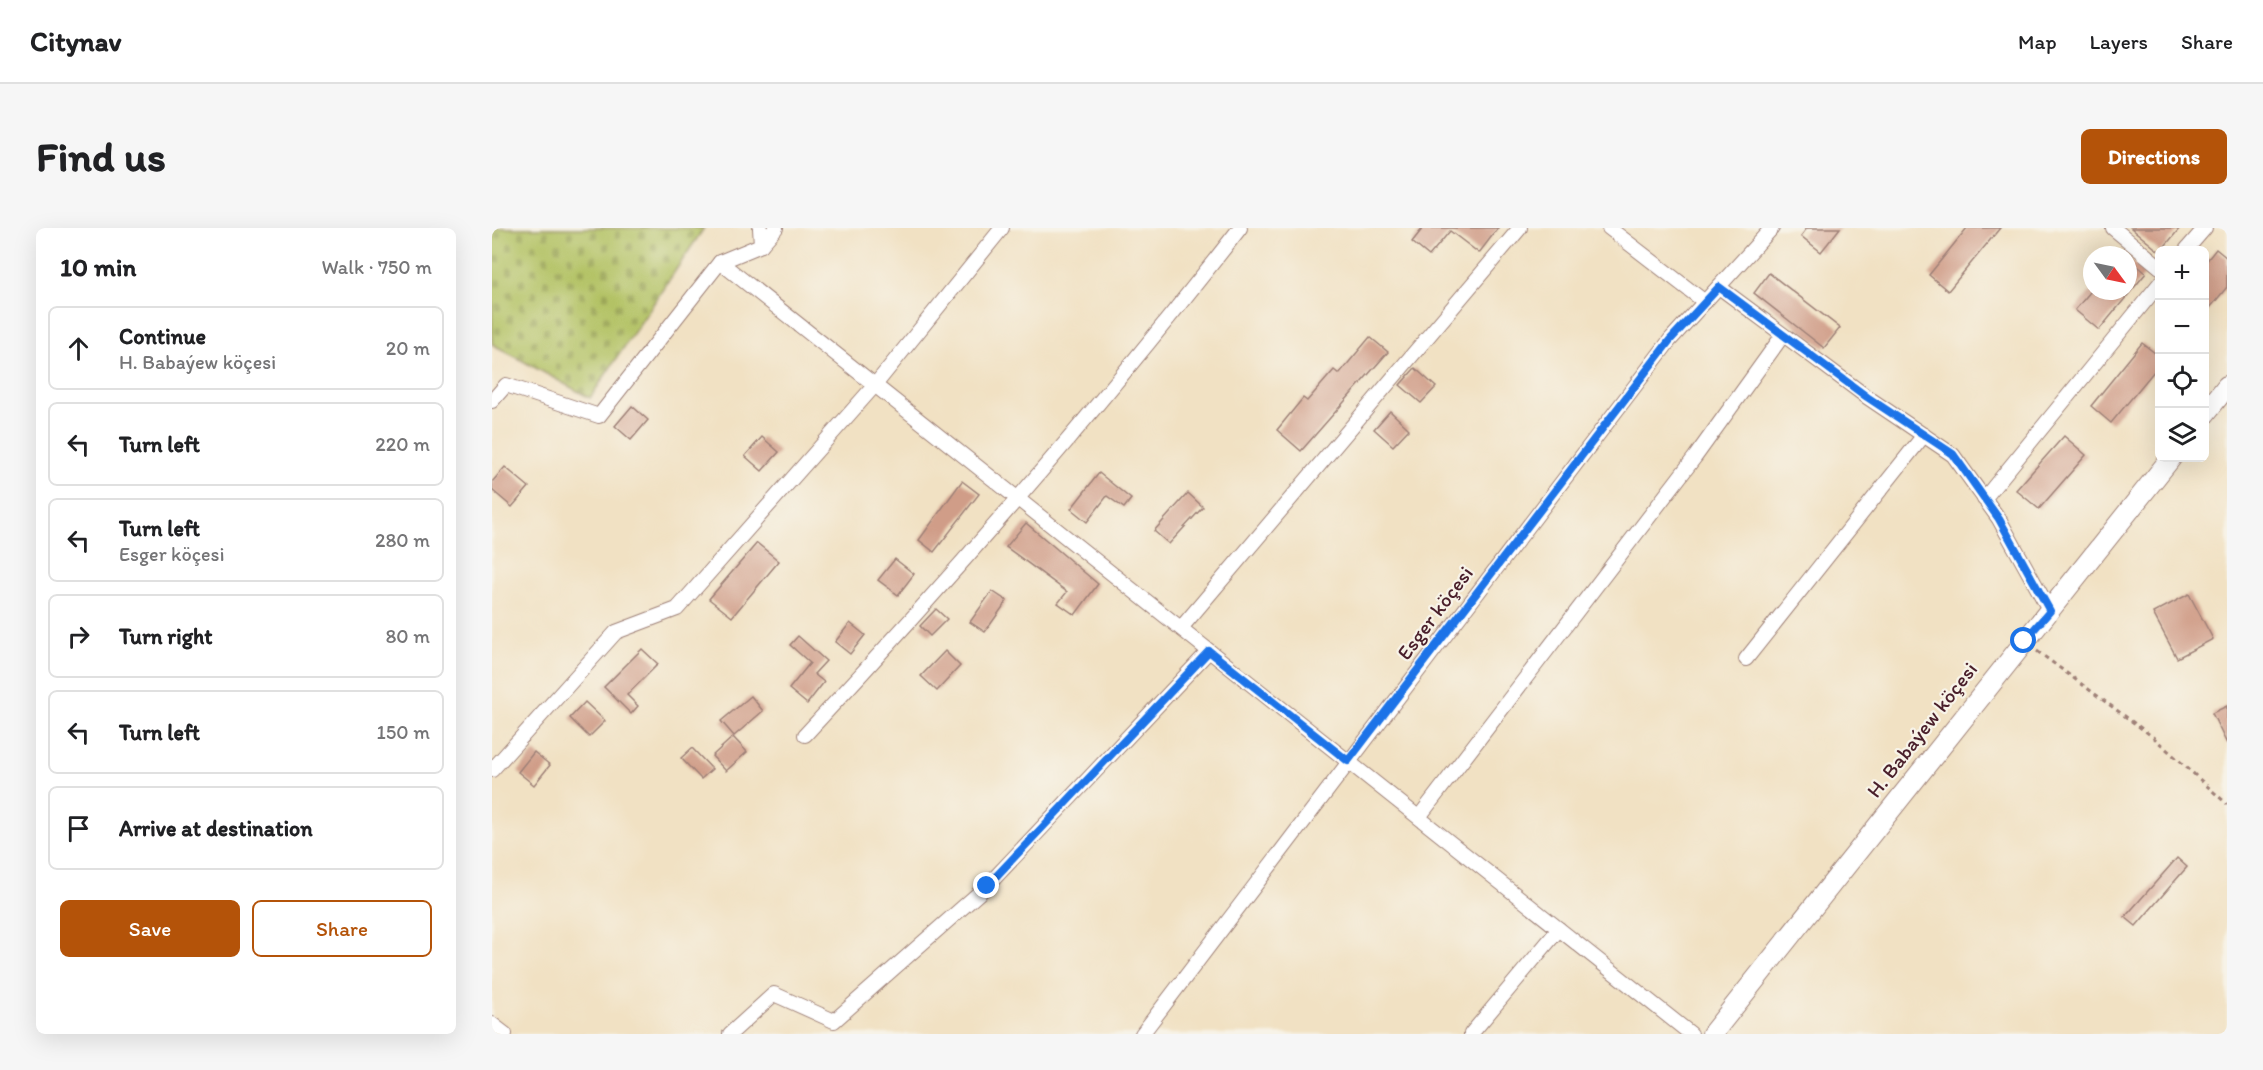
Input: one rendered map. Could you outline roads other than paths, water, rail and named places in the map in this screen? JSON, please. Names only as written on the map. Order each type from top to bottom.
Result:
[{"type":"street","points":[[760,228],[761,245]]},
{"type":"street","points":[[492,401],[506,386],[599,416],[720,262],[761,245],[776,228]]},
{"type":"street","points":[[492,770],[616,632],[677,609],[875,385],[1002,228]]},
{"type":"street","points":[[805,735],[936,594],[1019,499],[1240,228]]},
{"type":"street","points":[[1181,628],[1520,228]]},
{"type":"street","points":[[1609,228],[1705,302]]},
{"type":"street","name":"Esger köçesi","points":[[1142,1034],[1670,340],[1772,228]]},
{"type":"street","points":[[2113,228],[2155,263]]},
{"type":"street","points":[[2189,246],[2205,228]]},
{"type":"street","points":[[720,262],[1691,1034]]},
{"type":"street","points":[[1719,287],[1783,335],[1953,454],[1999,519],[2050,611]]},
{"type":"street","points":[[1984,499],[2155,289]]},
{"type":"street","points":[[1419,817],[1687,466],[1783,335]]},
{"type":"street","points":[[2209,410],[2227,386]]},
{"type":"street","points":[[1746,659],[1924,435]]},
{"type":"street","name":"H. Babaýew köçesi","points":[[1712,1034],[2168,462]]},
{"type":"street","points":[[730,1034],[774,994],[834,1022],[987,886],[1209,651]]},
{"type":"street","points":[[1471,1034],[1559,929]]},
{"type":"street","points":[[492,1024],[505,1034]]}]
